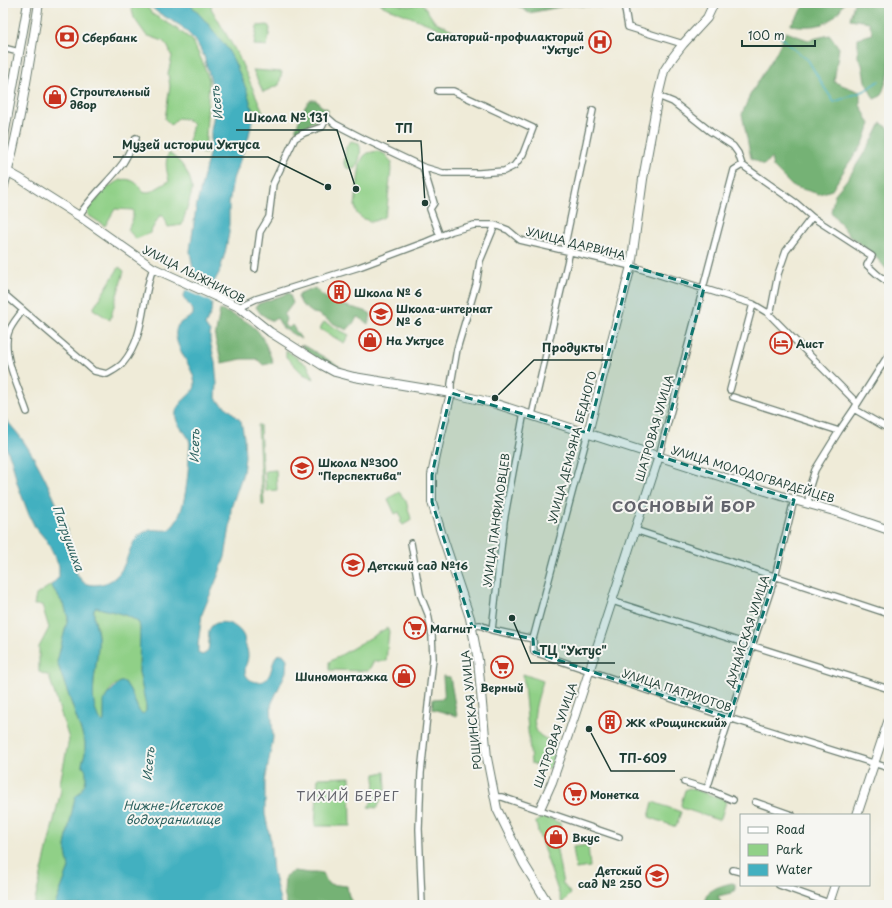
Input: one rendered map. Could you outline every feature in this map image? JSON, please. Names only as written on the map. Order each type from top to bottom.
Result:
[{"type":"street","points":[[3,142],[28,3]]},
{"type":"street","points":[[3,189],[5,170],[23,95],[39,3]]},
{"type":"street","points":[[624,3],[628,27],[683,44]]},
{"type":"street","name":"УЛИЦА ДЕМЬЯНА БЕДНОГО","points":[[533,639],[631,266],[643,179],[664,71],[672,57],[707,18],[714,3]]},
{"type":"street","points":[[3,48],[20,52]]},
{"type":"street","points":[[255,269],[260,232],[269,217],[273,184],[295,138],[304,133],[322,127],[327,117],[335,124],[358,136],[423,167],[443,173],[504,172],[514,166],[523,154],[533,128],[453,91],[438,91]]},
{"type":"street","points":[[658,96],[673,102],[711,132],[733,146],[738,153],[742,165],[796,203],[812,217],[872,256],[867,265],[889,282]]},
{"type":"street","points":[[532,415],[567,250],[593,110]]},
{"type":"street","points":[[78,216],[84,207],[124,162],[136,138]]},
{"type":"street","name":"ШАТРОВАЯ УЛИЦА","points":[[540,809],[552,782],[659,456],[734,170],[742,165]]},
{"type":"street","points":[[423,167],[434,203],[430,209],[440,236]]},
{"type":"street","name":"УЛИЦА ЛЫЖНИКОВ","points":[[5,170],[78,216],[153,268],[239,307],[266,329],[322,365],[335,372],[354,377]]},
{"type":"street","points":[[768,313],[771,310],[778,274],[786,251],[812,217]]},
{"type":"street","name":"УЛИЦА ДАРВИНА","points":[[239,307],[256,299],[359,267],[440,236],[474,225],[495,225],[508,230],[520,240],[631,266],[753,304],[768,313],[856,406],[889,429]]},
{"type":"street","name":"РОЩИНСКАЯ УЛИЦА","points":[[495,225],[480,261],[476,285],[457,349],[451,384],[451,393],[432,474],[432,502],[472,626],[478,660],[486,758],[497,809],[512,842],[549,905]]},
{"type":"street","points":[[3,293],[94,371],[107,374],[122,364],[133,348],[140,330],[153,268]]},
{"type":"street","points":[[730,390],[753,304]]},
{"type":"street","points":[[23,310],[8,334],[7,345],[9,358],[27,412]]},
{"type":"street","points":[[809,503],[808,492],[815,470],[838,431],[856,406],[889,354]]},
{"type":"street","name":"УЛИЦА МОЛОДОГВАРДЕЙЦЕВ","points":[[354,377],[451,393],[524,412],[889,530]]},
{"type":"street","points":[[733,397],[838,431]]},
{"type":"street","name":"УЛИЦА ПАНФИЛОВЦЕВ","points":[[492,630],[504,521],[524,412]]},
{"type":"street","name":"ДУНАЙСКАЯ УЛИЦА","points":[[706,790],[775,577],[794,500]]},
{"type":"street","points":[[635,530],[889,614]]},
{"type":"street","points":[[411,543],[420,594],[428,614],[434,658],[421,773],[419,824],[422,905]]},
{"type":"street","points":[[612,601],[889,689]]},
{"type":"street","points":[[472,626],[480,625],[492,630],[533,639]]},
{"type":"street","name":"УЛИЦА ПАТРИОТОВ","points":[[533,639],[534,652],[588,672],[889,768]]},
{"type":"street","points":[[857,814],[889,719]]},
{"type":"street","points":[[684,782],[733,800]]},
{"type":"street","points":[[494,797],[502,797],[540,809],[619,837]]},
{"type":"street","points":[[755,802],[789,814]]},
{"type":"street","points":[[733,870],[740,872]]},
{"type":"street","points":[[782,886],[832,904],[834,886]]},
{"type":"highlighted area","points":[[631,266],[704,288],[659,456],[794,500],[775,577],[729,718],[534,652],[533,639],[472,626],[432,502],[432,475],[451,393],[588,433]]},
{"type":"green space","points":[[130,3],[145,3],[152,14],[173,26],[192,40],[209,80],[205,154],[188,145],[193,124],[186,119],[178,118],[171,125],[165,119],[170,86],[168,74],[172,56],[168,47],[163,41],[146,35],[134,18]]},
{"type":"green space","points":[[189,3],[212,3],[211,8],[238,55],[264,114],[252,109],[241,78],[228,52],[210,27]]},
{"type":"green space","points":[[380,3],[396,3],[409,6],[422,3],[434,21],[454,31],[451,33],[383,6]]},
{"type":"green space","points":[[513,3],[613,3],[614,8],[570,5],[529,13]]},
{"type":"green space","points":[[807,3],[844,3],[834,17],[822,24],[814,26],[790,25]]},
{"type":"green space","points":[[854,3],[889,3],[889,73],[881,96],[874,99],[865,81],[862,64],[858,57],[858,38],[873,34],[869,22],[850,19]]},
{"type":"green space","points":[[268,25],[270,29],[267,46],[254,45],[257,26]]},
{"type":"green space","points":[[786,32],[808,40],[830,35],[839,48],[834,82],[860,92],[860,105],[870,124],[863,144],[848,164],[832,190],[819,194],[792,186],[773,167],[771,158],[764,165],[751,158],[742,114],[750,95],[776,53]]},
{"type":"green space","points":[[253,70],[282,72],[279,85],[263,92]]},
{"type":"green space","points":[[311,100],[316,100],[321,106],[328,109],[328,112],[322,119],[310,123],[304,131],[296,130],[304,109]]},
{"type":"green space","points":[[881,123],[889,128],[889,272],[874,255],[850,236],[831,212],[835,194],[849,177],[873,139]]},
{"type":"green space","points":[[351,141],[359,143],[360,150],[360,157],[354,169],[347,168],[344,164],[346,146]]},
{"type":"green space","points":[[377,151],[385,154],[392,163],[387,209],[384,217],[375,221],[369,221],[357,214],[355,206],[360,163],[364,156],[368,153]]},
{"type":"green space","points":[[169,153],[185,168],[191,183],[192,192],[182,225],[168,227],[164,217],[160,215],[150,233],[136,239],[128,230],[133,218],[133,210],[115,209],[105,226],[88,215],[86,209],[106,189],[118,181],[124,179],[135,182],[144,193],[152,191],[169,181],[166,163]]},
{"type":"green space","points":[[119,267],[124,271],[110,320],[93,309]]},
{"type":"green space","points":[[315,288],[321,294],[334,302],[370,313],[371,316],[368,324],[357,317],[347,330],[318,314],[313,313],[302,305],[298,297],[300,294]]},
{"type":"green space","points":[[289,293],[293,303],[284,315],[286,319],[284,325],[289,328],[292,325],[301,339],[283,328],[277,318],[272,321],[261,314],[256,307],[258,304]]},
{"type":"green space","points":[[220,310],[244,320],[256,329],[264,341],[273,363],[263,365],[257,359],[242,359],[222,363],[215,338]]},
{"type":"green space","points":[[324,322],[349,335],[344,343],[320,329]]},
{"type":"green space","points":[[301,345],[342,368],[319,360],[308,353]]},
{"type":"green space","points":[[286,350],[308,366],[314,379],[303,374],[286,357]]},
{"type":"green space","points":[[258,425],[260,425],[264,505],[262,505]]},
{"type":"green space","points":[[276,470],[277,490],[266,491],[265,471]]},
{"type":"green space","points":[[399,492],[406,501],[411,519],[403,525],[400,521],[402,519],[399,512],[395,514],[388,499]]},
{"type":"green space","points":[[51,585],[65,607],[68,618],[57,662],[85,742],[85,754],[82,764],[85,768],[86,777],[84,787],[75,798],[65,846],[69,868],[55,905],[34,905],[61,790],[60,783],[69,739],[49,676],[39,672],[39,647],[49,628],[42,605],[34,605],[36,595]]},
{"type":"green space","points":[[96,607],[130,617],[139,623],[139,672],[146,706],[146,711],[143,714],[139,711],[125,682],[120,682],[108,693],[104,708],[104,720],[102,722],[97,715],[93,694],[98,646],[98,633],[94,613],[94,609]]},
{"type":"green space","points":[[387,628],[389,631],[386,661],[374,661],[368,671],[329,670],[329,662]]},
{"type":"green space","points":[[523,674],[543,681],[534,718],[537,731],[541,736],[559,743],[550,770],[531,763]]},
{"type":"green space","points":[[443,676],[450,677],[457,716],[432,709],[433,699],[444,698]]},
{"type":"green space","points":[[385,772],[386,788],[377,808],[368,807],[371,804],[373,796],[375,774]]},
{"type":"green space","points":[[350,777],[351,826],[315,826],[318,778]]},
{"type":"green space","points":[[689,788],[724,799],[726,802],[721,818],[718,820],[682,808],[681,804],[685,790]]},
{"type":"green space","points":[[653,802],[681,812],[676,827],[649,817]]},
{"type":"green space","points":[[543,816],[560,823],[561,832],[554,834],[563,884],[571,894],[562,903],[538,832],[536,822]]},
{"type":"green space","points":[[588,845],[590,867],[576,869],[573,847]]},
{"type":"green space","points":[[294,871],[323,873],[328,884],[347,886],[349,897],[354,905],[287,905],[284,893],[285,876]]},
{"type":"green space","points":[[732,883],[735,884],[735,890],[731,893],[718,896],[722,905],[706,905],[706,895],[718,887]]},
{"type":"water","name":"Нижне-Исетское водохранилище","points":[[147,3],[189,3],[227,48],[247,91],[252,109],[253,118],[248,139],[233,179],[229,204],[229,233],[225,253],[219,273],[214,282],[211,313],[205,325],[210,332],[210,341],[215,362],[217,384],[216,398],[241,421],[244,437],[245,457],[243,473],[231,508],[230,527],[225,557],[202,614],[198,653],[202,655],[208,649],[209,634],[212,626],[217,623],[225,622],[236,627],[244,636],[248,654],[245,671],[248,678],[254,682],[265,680],[268,677],[277,655],[283,654],[287,659],[286,672],[271,705],[273,738],[265,782],[265,814],[270,837],[273,872],[281,905],[55,905],[69,868],[65,846],[75,797],[84,786],[86,777],[85,768],[82,764],[85,754],[85,742],[57,662],[68,618],[65,607],[51,585],[59,577],[59,566],[47,541],[35,527],[17,483],[12,461],[3,441],[3,416],[24,442],[44,477],[66,528],[76,572],[85,583],[95,585],[102,584],[116,577],[121,571],[135,541],[140,535],[149,530],[168,530],[175,524],[180,514],[186,490],[190,444],[188,437],[177,422],[176,412],[181,403],[192,392],[195,385],[191,370],[176,339],[176,332],[180,323],[193,315],[193,310],[183,297],[194,275],[190,251],[196,208],[211,146],[214,101],[212,85],[204,56],[196,41],[181,26],[157,12]],"holes":[[[96,607],[130,617],[139,623],[139,672],[146,706],[146,711],[143,714],[139,711],[125,682],[120,682],[107,695],[104,701],[104,721],[102,722],[97,714],[93,693],[98,647],[98,637],[94,616],[94,609]]]},
{"type":"pier","points":[[191,277],[216,287],[214,303],[185,290]]},
{"type":"waterway","points":[[778,34],[808,60],[834,102],[864,91],[879,81]]},
{"type":"place","name":"Сбербанк","points":[[67,37]]},
{"type":"place","name":"Санаторий-профилакторий \"Уктус\"","points":[[600,42]]},
{"type":"place","name":"Строительный двор","points":[[55,97]]},
{"type":"place","name":"Музей истории Уктуса","points":[[328,187]]},
{"type":"place","name":"Школа № 131","points":[[356,189]]},
{"type":"place","name":"ТП","points":[[425,203]]},
{"type":"place","name":"Школа № 6","points":[[339,292]]},
{"type":"place","name":"Школа-интернат № 6","points":[[381,314]]},
{"type":"place","name":"На Уктусе","points":[[370,340]]},
{"type":"place","name":"Аист","points":[[781,343]]},
{"type":"place","name":"Продукты","points":[[495,398]]},
{"type":"place","name":"Школа №300 \"Перспектива\"","points":[[302,468]]},
{"type":"place","name":"Детский сад №16","points":[[353,565]]},
{"type":"place","name":"ТЦ \"Уктус\"","points":[[512,618]]},
{"type":"place","name":"Магнит","points":[[415,628]]},
{"type":"place","name":"Верный","points":[[502,667]]},
{"type":"place","name":"Шиномонтажка","points":[[404,676]]},
{"type":"place","name":"ЖК «Рощинский»","points":[[610,722]]},
{"type":"place","name":"ТП-609","points":[[589,729]]},
{"type":"place","name":"Монетка","points":[[575,794]]},
{"type":"place","name":"Вкус","points":[[556,837]]},
{"type":"place","name":"Детский сад № 250","points":[[657,876]]},
{"type":"district","name":"СОСНОВЫЙ БОР","points":[[684,505]]},
{"type":"district","name":"ТИХИЙ БЕРЕГ","points":[[348,795]]},
{"type":"water label","name":"Исеть","points":[[216,103]]},
{"type":"water label","name":"Исеть","points":[[194,446]]},
{"type":"water label","name":"Патрушиха","points":[[69,538]]},
{"type":"water label","name":"Исеть","points":[[148,764]]}]
